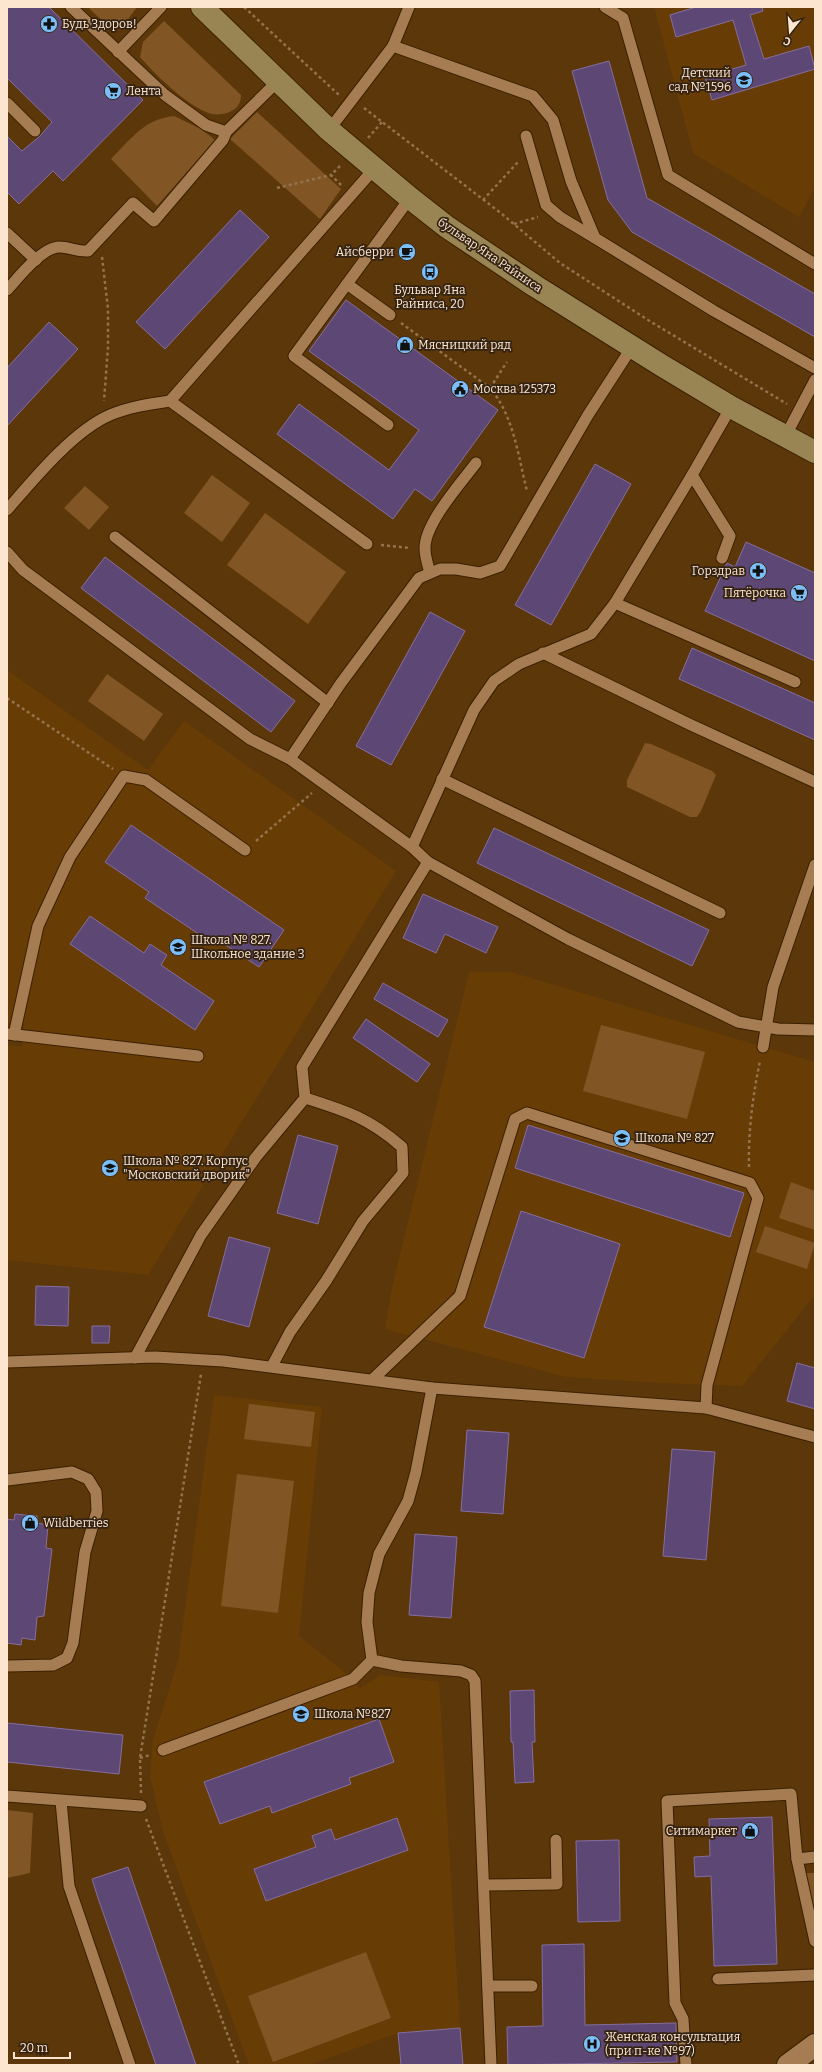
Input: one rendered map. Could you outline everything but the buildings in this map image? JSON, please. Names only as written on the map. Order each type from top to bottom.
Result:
[{"type":"main road","name":"бульвар Яна Райниса","points":[[202,7],[277,82],[329,130],[374,169],[447,227],[535,286],[632,347],[731,407],[784,437],[815,452]]},
{"type":"street","points":[[788,2065],[815,2045]]},
{"type":"lane","points":[[71,7],[165,95],[206,126],[226,132]]},
{"type":"lane","points":[[118,52],[161,7]]},
{"type":"lane","points":[[329,130],[393,46],[409,7]]},
{"type":"lane","points":[[605,7],[622,18],[668,175],[815,264]]},
{"type":"lane","points":[[393,46],[533,96],[553,120],[571,181],[595,238]]},
{"type":"lane","points":[[7,290],[42,253],[58,246],[88,251],[133,203],[154,220],[223,140],[226,132],[277,82]]},
{"type":"lane","points":[[7,103],[35,131]]},
{"type":"lane","points":[[526,136],[546,205],[595,238],[714,311],[815,368]]},
{"type":"lane","points":[[7,510],[28,486],[76,438],[109,415],[142,405],[170,401],[374,169]]},
{"type":"lane","points":[[388,425],[294,356],[410,198]]},
{"type":"lane","points":[[7,233],[36,260]]},
{"type":"lane","points":[[347,284],[390,316]]},
{"type":"lane","points":[[290,759],[382,626],[419,578],[440,569],[456,569],[480,573],[500,566],[588,415],[632,347]]},
{"type":"lane","points":[[784,437],[815,380]]},
{"type":"lane","points":[[170,401],[367,544]]},
{"type":"lane","points":[[412,847],[474,710],[494,681],[519,664],[591,634],[615,603],[731,407]]},
{"type":"lane","points":[[430,573],[425,549],[431,526],[476,463]]},
{"type":"lane","points":[[692,475],[730,536],[722,558]]},
{"type":"lane","points":[[115,537],[328,703]]},
{"type":"lane","points":[[7,552],[23,570],[250,739],[290,759],[412,847],[428,862],[575,943],[738,1022],[766,1027],[815,1030]]},
{"type":"lane","points":[[615,603],[795,682]]},
{"type":"lane","points":[[543,653],[689,724],[815,782]]},
{"type":"lane","points":[[198,1056],[11,1035],[38,926],[70,857],[124,776],[146,780],[245,850]]},
{"type":"lane","points":[[442,779],[720,913]]},
{"type":"lane","points":[[135,1358],[201,1235],[256,1157],[305,1098],[302,1067],[428,862]]},
{"type":"lane","points":[[763,1047],[773,987],[815,865]]},
{"type":"lane","points":[[272,1366],[290,1332],[326,1281],[363,1221],[404,1173],[402,1147],[382,1129],[348,1111],[305,1098]]},
{"type":"lane","points":[[373,1379],[460,1296],[515,1119],[527,1113],[750,1183],[758,1198],[707,1385],[706,1408]]},
{"type":"lane","points":[[7,1362],[135,1358],[204,1360],[272,1366],[432,1388],[706,1408],[815,1437]]},
{"type":"lane","points":[[372,1660],[367,1622],[369,1593],[379,1554],[408,1501],[416,1472],[432,1388]]},
{"type":"lane","points":[[7,1480],[72,1472],[88,1479],[96,1492],[98,1511],[85,1552],[73,1643],[67,1658],[53,1665],[7,1666]]},
{"type":"lane","points":[[163,1750],[353,1679],[372,1660]]},
{"type":"lane","points":[[372,1660],[401,1666],[462,1671],[471,1675],[475,1681],[491,2065]]},
{"type":"lane","points":[[686,2065],[683,2019],[675,2003],[667,1801],[791,1794],[797,1859],[815,1940]]},
{"type":"lane","points":[[7,1796],[141,1806]]},
{"type":"lane","points":[[61,1801],[69,1886],[130,2065]]},
{"type":"lane","points":[[484,1885],[557,1884],[556,1840]]},
{"type":"lane","points":[[797,1859],[815,1857]]},
{"type":"lane","points":[[718,1979],[815,1975]]},
{"type":"lane","points":[[488,1986],[532,1986]]},
{"type":"path","points":[[244,7],[339,95],[352,99],[514,224],[560,263],[648,320],[798,411]]},
{"type":"path","points":[[483,200],[530,150]]},
{"type":"path","points":[[277,188],[331,175]]},
{"type":"path","points":[[514,224],[555,212]]},
{"type":"path","points":[[100,238],[108,309],[108,347],[103,420]]},
{"type":"path","points":[[390,316],[490,388],[507,412],[532,510]]},
{"type":"path","points":[[490,388],[507,362]]},
{"type":"path","points":[[367,544],[425,549]]},
{"type":"path","points":[[7,698],[124,776]]},
{"type":"path","points":[[245,850],[323,784]]},
{"type":"path","points":[[750,1183],[750,1137],[763,1047]]},
{"type":"path","points":[[204,1360],[140,1758],[141,1806],[239,2065]]},
{"type":"shaded area","points":[[88,7],[137,7],[126,22],[113,23],[104,21]]},
{"type":"shaded area","name":"Детский сад №1596","points":[[654,7],[815,7],[815,188],[799,217],[693,153]]},
{"type":"shaded area","points":[[164,21],[241,95],[240,102],[237,107],[224,114],[210,114],[197,108],[170,88],[140,57],[143,42]]},
{"type":"shaded area","points":[[257,112],[341,189],[320,219],[230,139]]},
{"type":"shaded area","points":[[174,116],[201,129],[215,140],[157,206],[111,159],[132,137],[146,126],[154,121]]},
{"type":"shaded area","points":[[212,475],[250,503],[222,542],[184,513]]},
{"type":"shaded area","points":[[85,486],[109,507],[89,530],[64,508]]},
{"type":"shaded area","points":[[265,513],[346,572],[308,624],[227,565]]},
{"type":"shaded area","name":"Школа № 827. Школьное здание 3","points":[[7,670],[148,770],[184,721],[396,871],[148,1275],[7,1260],[7,1045],[22,1047],[24,1025],[7,1023]]},
{"type":"shaded area","points":[[107,674],[163,714],[144,741],[88,701]]},
{"type":"shaded area","points":[[645,743],[651,744],[712,771],[716,775],[697,817],[690,817],[627,787],[627,780]]},
{"type":"shaded area","name":"Школа № 827","points":[[469,972],[511,972],[815,1062],[815,1295],[742,1386],[567,1377],[385,1329],[392,1288]]},
{"type":"shaded area","points":[[601,1025],[705,1052],[687,1119],[583,1091]]},
{"type":"shaded area","points":[[791,1182],[815,1191],[815,1230],[779,1218]]},
{"type":"shaded area","points":[[765,1226],[815,1243],[807,1269],[756,1252]]},
{"type":"shaded area","name":"Школа №827","points":[[214,1395],[322,1407],[299,1636],[353,1679],[360,1688],[381,1675],[439,1682],[460,2028],[398,2033],[309,2065],[249,2065],[163,1831],[150,1776],[153,1740],[178,1661]]},
{"type":"shaded area","points":[[249,1404],[315,1412],[311,1447],[244,1439]]},
{"type":"shaded area","points":[[237,1474],[294,1481],[278,1613],[221,1606]]},
{"type":"shaded area","points":[[7,1810],[33,1813],[30,1873],[7,1878]]},
{"type":"shaded area","points":[[806,1873],[815,1873],[815,1913]]},
{"type":"shaded area","points":[[366,1952],[391,2018],[273,2062],[248,1996]]},
{"type":"place","name":"Будь Здоров!","points":[[49,24]]},
{"type":"place","name":"Детский сад №1596","points":[[744,80]]},
{"type":"place","name":"Лента","points":[[113,91]]},
{"type":"place","name":"Айсберри","points":[[407,252]]},
{"type":"place","name":"Бульвар Яна Райниса, 20","points":[[430,272]]},
{"type":"place","name":"Мясницкий ряд","points":[[405,345]]},
{"type":"place","name":"Москва 125373","points":[[460,389]]},
{"type":"place","name":"Горздрав","points":[[758,571]]},
{"type":"place","name":"Пятёрочка","points":[[799,593]]},
{"type":"place","name":"Школа № 827. Школьное здание 3","points":[[178,947]]},
{"type":"place","name":"Школа № 827","points":[[622,1138]]},
{"type":"place","name":"Школа № 827. Корпус \"Московский дворик\"","points":[[110,1168]]},
{"type":"place","name":"Wildberries","points":[[30,1523]]},
{"type":"place","name":"Школа №827","points":[[301,1714]]},
{"type":"place","name":"Ситимаркет","points":[[750,1831]]},
{"type":"place","name":"Женская консультация (при п-ке №97)","points":[[592,2044]]}]
